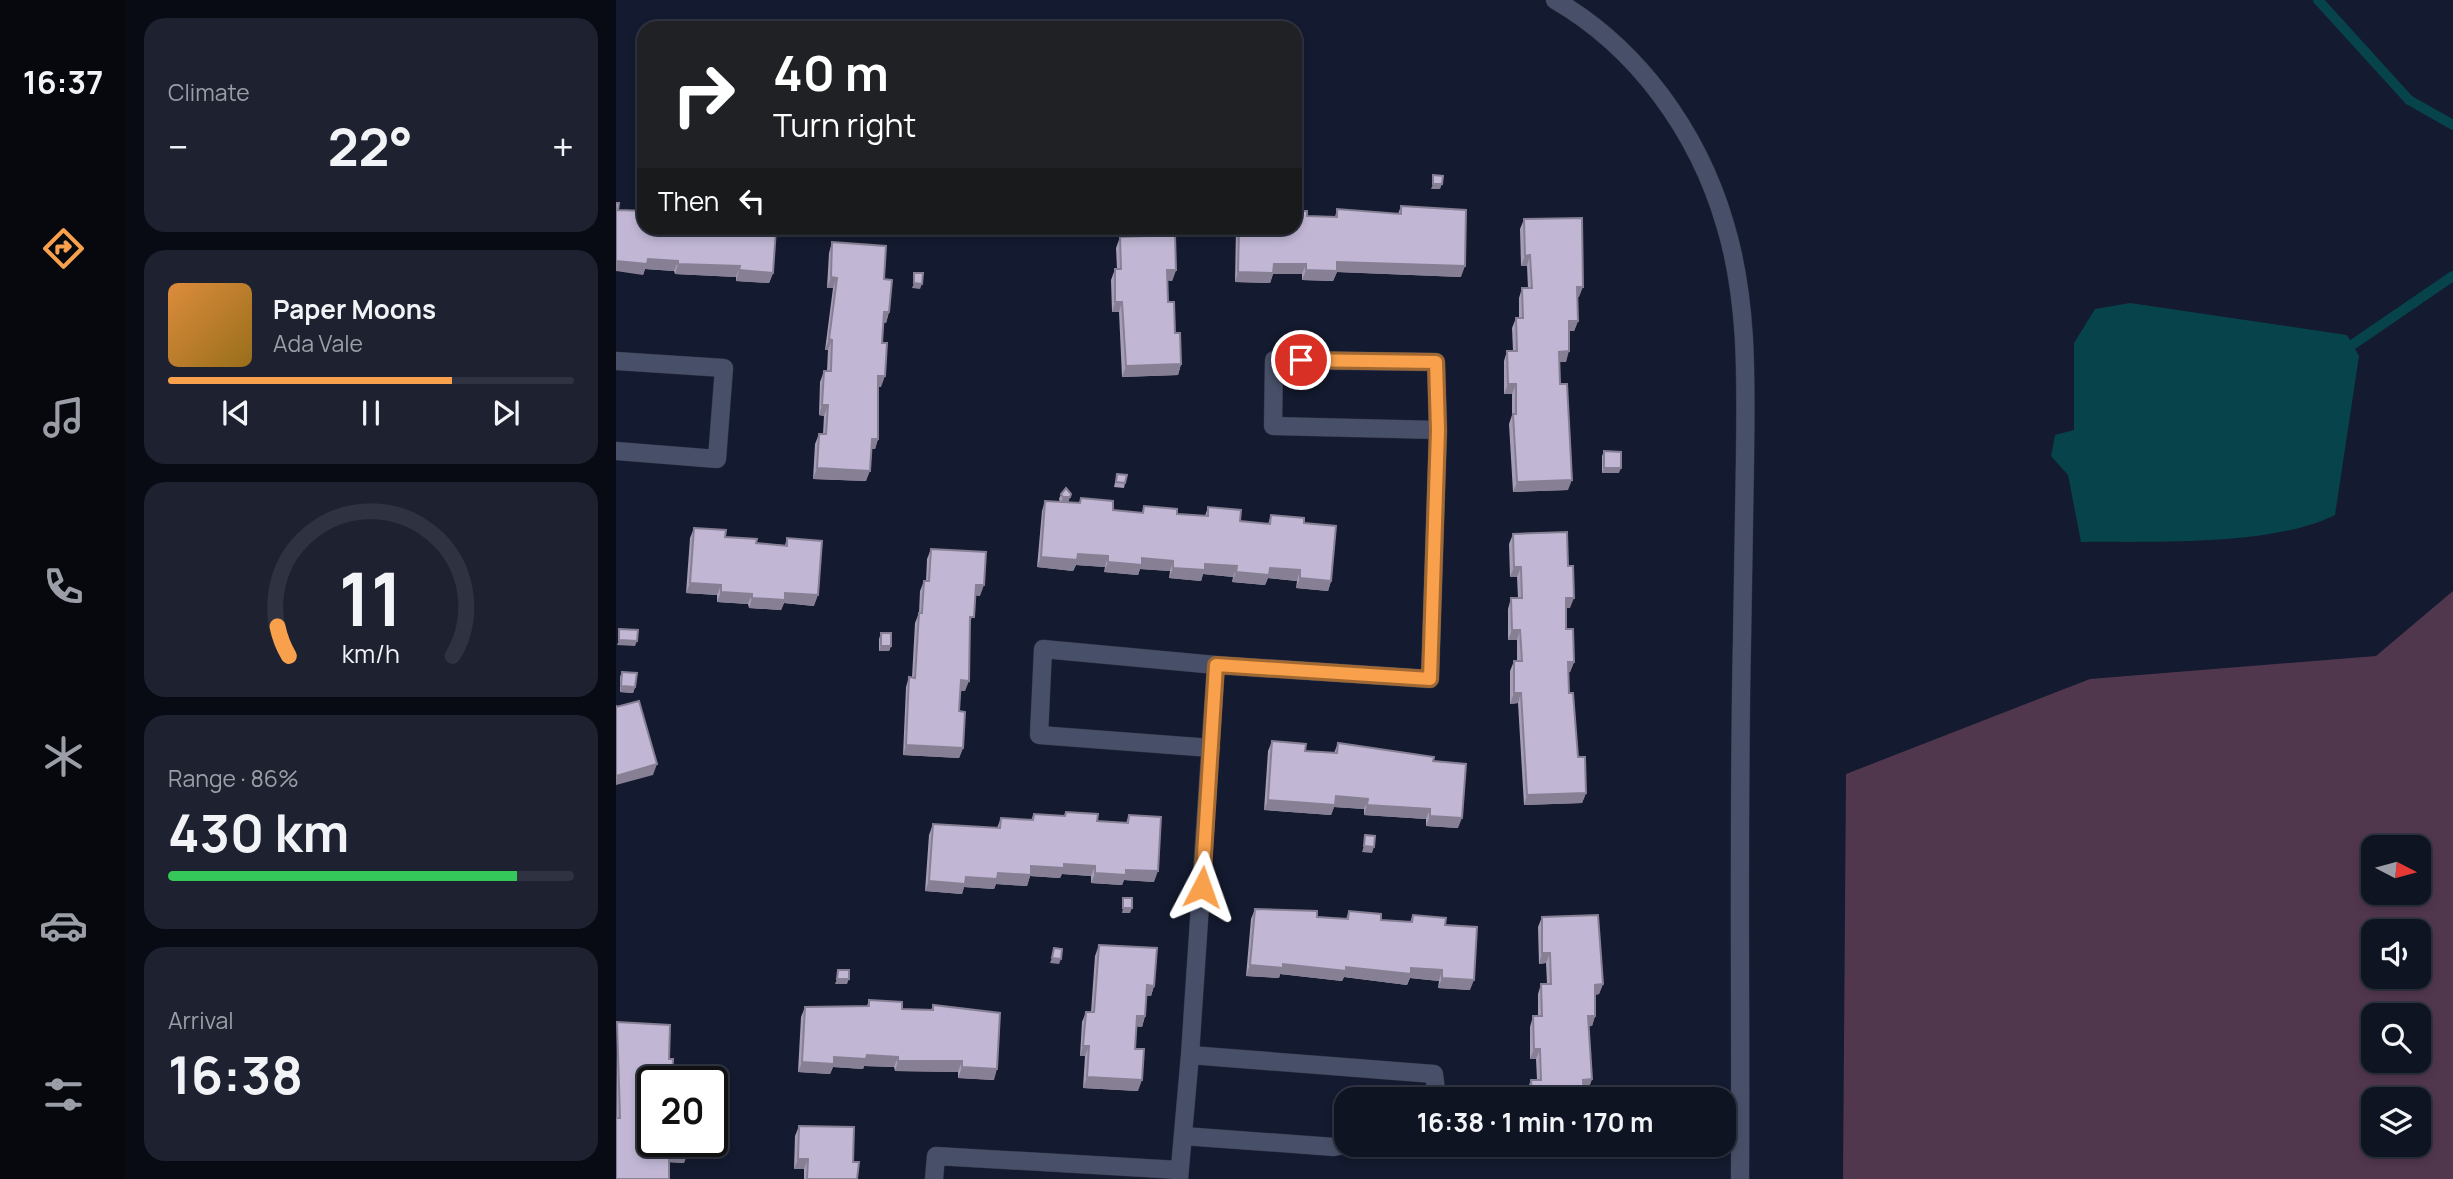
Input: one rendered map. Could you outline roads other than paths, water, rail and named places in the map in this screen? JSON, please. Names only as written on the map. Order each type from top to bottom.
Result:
[{"type":"street","points":[[1555,0],[1606,38],[1648,79],[1678,118],[1704,167],[1725,222],[1740,281],[1746,376],[1741,652],[1740,1179]]},
{"type":"street","points":[[1211,748],[1039,735],[1044,649],[1216,665],[1430,679],[1438,430],[1436,362],[1274,360],[1273,426],[1438,430]]},
{"type":"street","points":[[616,361],[724,368],[717,459],[616,451]]},
{"type":"street","points":[[934,1179],[936,1156],[1179,1174],[1190,1055],[1216,665]]},
{"type":"street","points":[[1190,1055],[1434,1074],[1436,1087]]},
{"type":"street","points":[[1183,1136],[1334,1147]]},
{"type":"waterway","points":[[2318,0],[2409,100],[2453,125]]},
{"type":"waterway","points":[[2352,345],[2453,276]]}]
